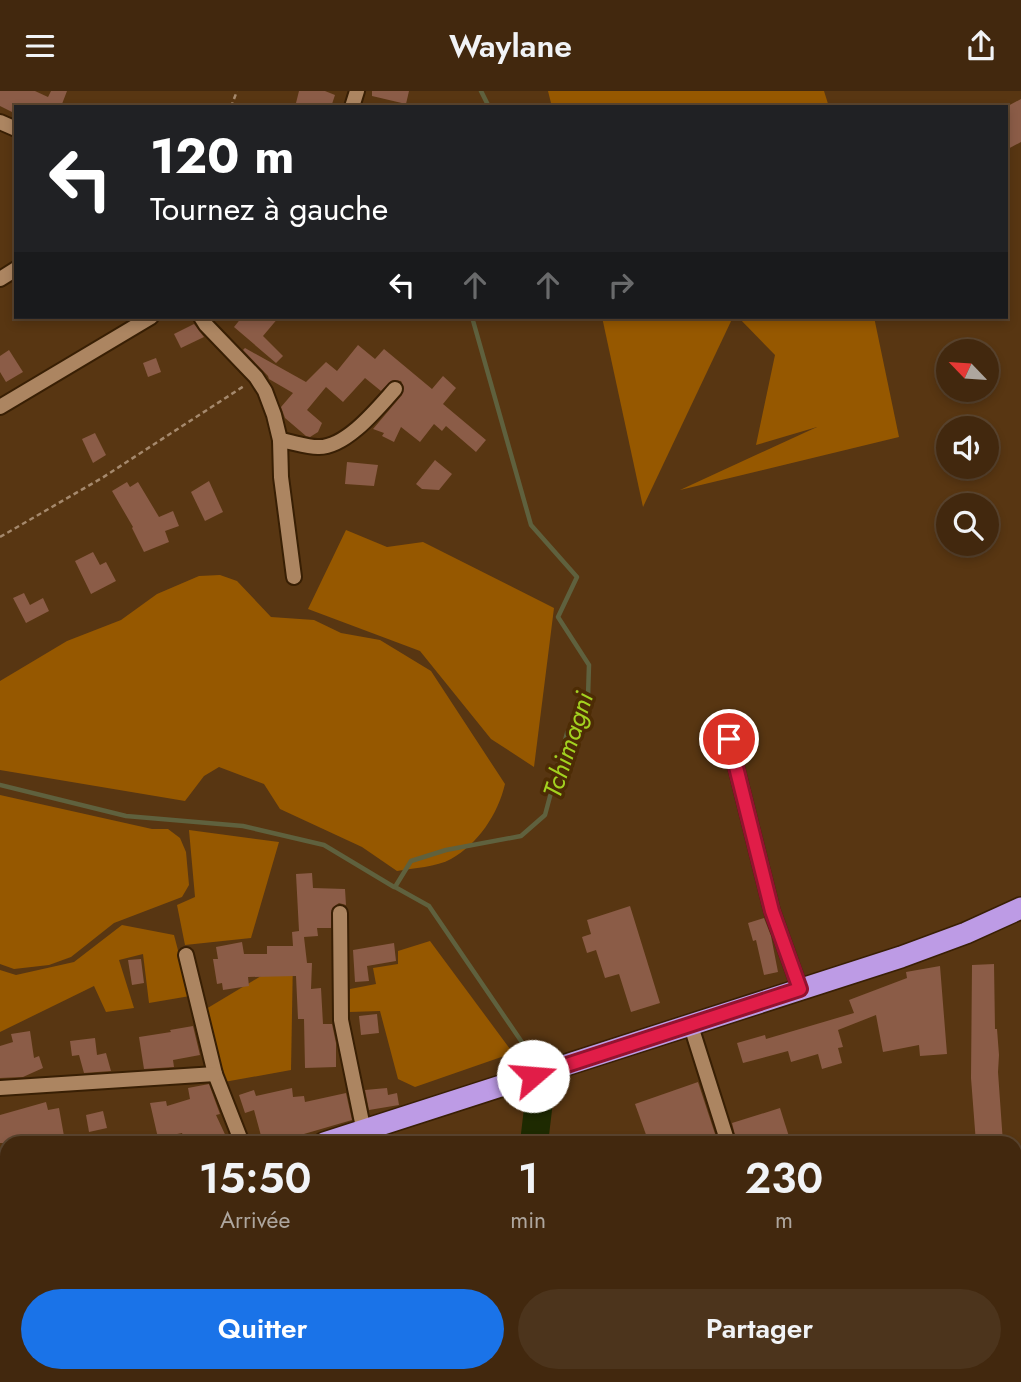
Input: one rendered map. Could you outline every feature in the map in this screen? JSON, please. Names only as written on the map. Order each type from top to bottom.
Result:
[{"type":"highway","points":[[369,1136],[966,933],[1020,911]]},
{"type":"street","points":[[0,407],[148,319]]},
{"type":"street","points":[[202,319],[256,377],[265,391],[281,440],[281,477],[294,577]]},
{"type":"street","points":[[281,440],[319,448],[332,445],[359,428],[395,389]]},
{"type":"street","points":[[729,739],[772,911],[800,989]]},
{"type":"street","points":[[340,913],[341,1020],[366,1136]]},
{"type":"street","points":[[186,955],[215,1074],[239,1136]]},
{"type":"street","points":[[691,1026],[726,1136]]},
{"type":"street","points":[[0,1088],[215,1074]]},
{"type":"path","points":[[0,537],[102,478],[256,377]]},
{"type":"shaded area","points":[[548,91],[824,91],[828,105],[552,105]]},
{"type":"shaded area","points":[[602,319],[732,319],[643,507]]},
{"type":"shaded area","points":[[740,319],[874,319],[899,437],[680,490],[817,427],[756,445],[775,355]]},
{"type":"shaded area","points":[[346,530],[387,547],[423,542],[554,608],[534,767],[491,739],[420,651],[308,609]]},
{"type":"shaded area","points":[[220,575],[237,581],[271,617],[314,620],[341,633],[380,640],[431,671],[505,784],[492,817],[470,845],[445,862],[397,871],[362,847],[280,809],[264,784],[219,767],[204,776],[185,801],[0,770],[0,681],[67,641],[121,620],[157,594],[199,576]]},
{"type":"shaded area","points":[[0,795],[152,829],[168,829],[180,838],[186,852],[189,885],[182,897],[114,923],[71,957],[49,965],[14,969],[0,964]]},
{"type":"shaded area","points":[[189,830],[279,842],[251,938],[185,945],[177,905],[195,897]]},
{"type":"shaded area","points":[[122,925],[174,935],[190,996],[149,1003],[143,954],[119,960],[134,1008],[106,1012],[94,986],[0,1032],[0,970],[16,975],[74,962]]},
{"type":"shaded area","points":[[430,941],[513,1053],[415,1087],[398,1079],[380,1011],[349,1012],[350,989],[376,984],[373,968],[398,964],[398,951]]},
{"type":"shaded area","points":[[293,957],[291,1070],[224,1082],[206,1009]]},
{"type":"building","points":[[0,91],[35,91],[48,97],[51,91],[67,91],[62,104],[64,105],[14,105],[14,113],[0,106]]},
{"type":"building","points":[[299,91],[325,91],[335,95],[332,105],[296,105]]},
{"type":"building","points":[[372,91],[409,91],[406,104],[372,96]]},
{"type":"building","points":[[1021,99],[1021,142],[1008,149],[1008,106]]},
{"type":"building","points":[[240,319],[277,319],[263,336],[283,356],[276,363],[234,327]]},
{"type":"building","points":[[194,324],[204,337],[181,348],[174,334]]},
{"type":"building","points":[[358,345],[375,359],[384,349],[432,389],[443,376],[456,388],[443,404],[486,440],[476,452],[446,426],[442,431],[434,424],[420,442],[401,427],[394,442],[382,436],[384,433],[373,429],[402,395],[404,387],[401,381],[393,380],[381,391],[365,378],[343,402],[326,387],[307,410],[322,423],[318,432],[310,437],[306,436],[285,418],[281,407],[293,393],[269,379],[243,350],[245,348],[306,382],[326,362],[337,371]]},
{"type":"building","points":[[9,350],[23,372],[6,382],[0,372],[0,356]]},
{"type":"building","points":[[156,358],[161,372],[148,377],[143,363]]},
{"type":"building","points":[[95,433],[106,455],[93,463],[82,439]]},
{"type":"building","points":[[435,460],[452,474],[439,490],[422,489],[416,484]]},
{"type":"building","points":[[347,462],[378,465],[374,486],[345,484]]},
{"type":"building","points":[[209,481],[223,512],[205,521],[191,492]]},
{"type":"building","points":[[127,482],[130,487],[138,482],[159,517],[173,511],[179,526],[165,531],[169,542],[144,552],[112,491]]},
{"type":"building","points":[[93,552],[100,565],[106,562],[116,581],[91,594],[75,561]]},
{"type":"building","points":[[24,593],[30,605],[43,598],[49,611],[26,623],[13,598]]},
{"type":"building","points":[[312,873],[313,888],[345,889],[346,905],[339,903],[332,908],[331,928],[317,928],[318,936],[304,937],[307,963],[312,963],[311,989],[321,988],[323,1024],[332,1024],[336,1043],[336,1067],[305,1068],[304,1019],[298,1019],[296,976],[248,977],[249,986],[223,990],[222,983],[217,984],[213,959],[218,959],[216,947],[242,942],[244,954],[267,954],[267,946],[293,946],[292,932],[299,931],[296,874]]},
{"type":"building","points":[[630,906],[660,1003],[631,1012],[619,974],[605,978],[596,950],[587,953],[582,937],[591,934],[587,920]]},
{"type":"building","points":[[764,918],[771,936],[778,972],[764,975],[756,940],[753,941],[748,923]]},
{"type":"building","points":[[394,943],[396,961],[367,966],[369,981],[355,982],[353,950]]},
{"type":"building","points":[[141,959],[144,983],[132,985],[128,960]]},
{"type":"building","points":[[994,964],[995,1029],[999,1055],[1003,1136],[975,1136],[971,1078],[972,965]]},
{"type":"building","points":[[940,966],[947,1054],[920,1056],[919,1045],[883,1052],[876,1015],[838,1030],[843,1047],[838,1048],[842,1063],[822,1069],[818,1054],[791,1062],[788,1051],[743,1063],[737,1043],[765,1035],[766,1039],[854,1013],[849,1000],[907,978],[906,972]]},
{"type":"building","points":[[377,1014],[379,1033],[361,1035],[359,1016]]},
{"type":"building","points":[[193,1026],[200,1055],[173,1060],[174,1067],[144,1069],[139,1037]]},
{"type":"building","points":[[30,1031],[34,1058],[39,1056],[43,1068],[23,1077],[0,1078],[0,1046],[13,1042],[11,1034]]},
{"type":"building","points":[[95,1038],[97,1055],[106,1053],[111,1071],[84,1073],[79,1055],[72,1056],[70,1041]]},
{"type":"building","points":[[698,1082],[716,1136],[646,1136],[635,1104]]},
{"type":"building","points":[[209,1084],[220,1114],[216,1115],[226,1136],[183,1136],[182,1133],[158,1136],[150,1103],[166,1101],[167,1106],[190,1099],[188,1088]]},
{"type":"building","points":[[292,1088],[293,1097],[304,1096],[305,1102],[346,1093],[352,1120],[297,1136],[261,1136],[254,1110],[245,1113],[239,1095],[254,1090],[256,1096]]},
{"type":"building","points":[[387,1088],[388,1095],[397,1093],[399,1105],[369,1110],[365,1090]]},
{"type":"building","points":[[46,1102],[48,1110],[59,1108],[64,1136],[0,1136],[0,1115]]},
{"type":"building","points":[[780,1108],[789,1136],[735,1136],[732,1123]]},
{"type":"building","points":[[103,1111],[107,1128],[89,1132],[86,1115]]},
{"type":"waterway","name":"Tchimagni","points":[[481,91],[488,105]]},
{"type":"waterway","name":"Tchimagni","points":[[473,319],[531,525],[577,577],[558,617],[589,665],[588,697],[567,733],[545,815],[521,836],[446,850],[411,861],[395,887],[429,906],[532,1057]]},
{"type":"waterway","points":[[0,785],[126,816],[243,826],[324,845],[394,887]]},
{"type":"waterway","name":"Tchimagni","points":[[535,1136],[540,1092]]},
{"type":"route","points":[[533,1076],[800,989],[772,911],[729,739]]}]
